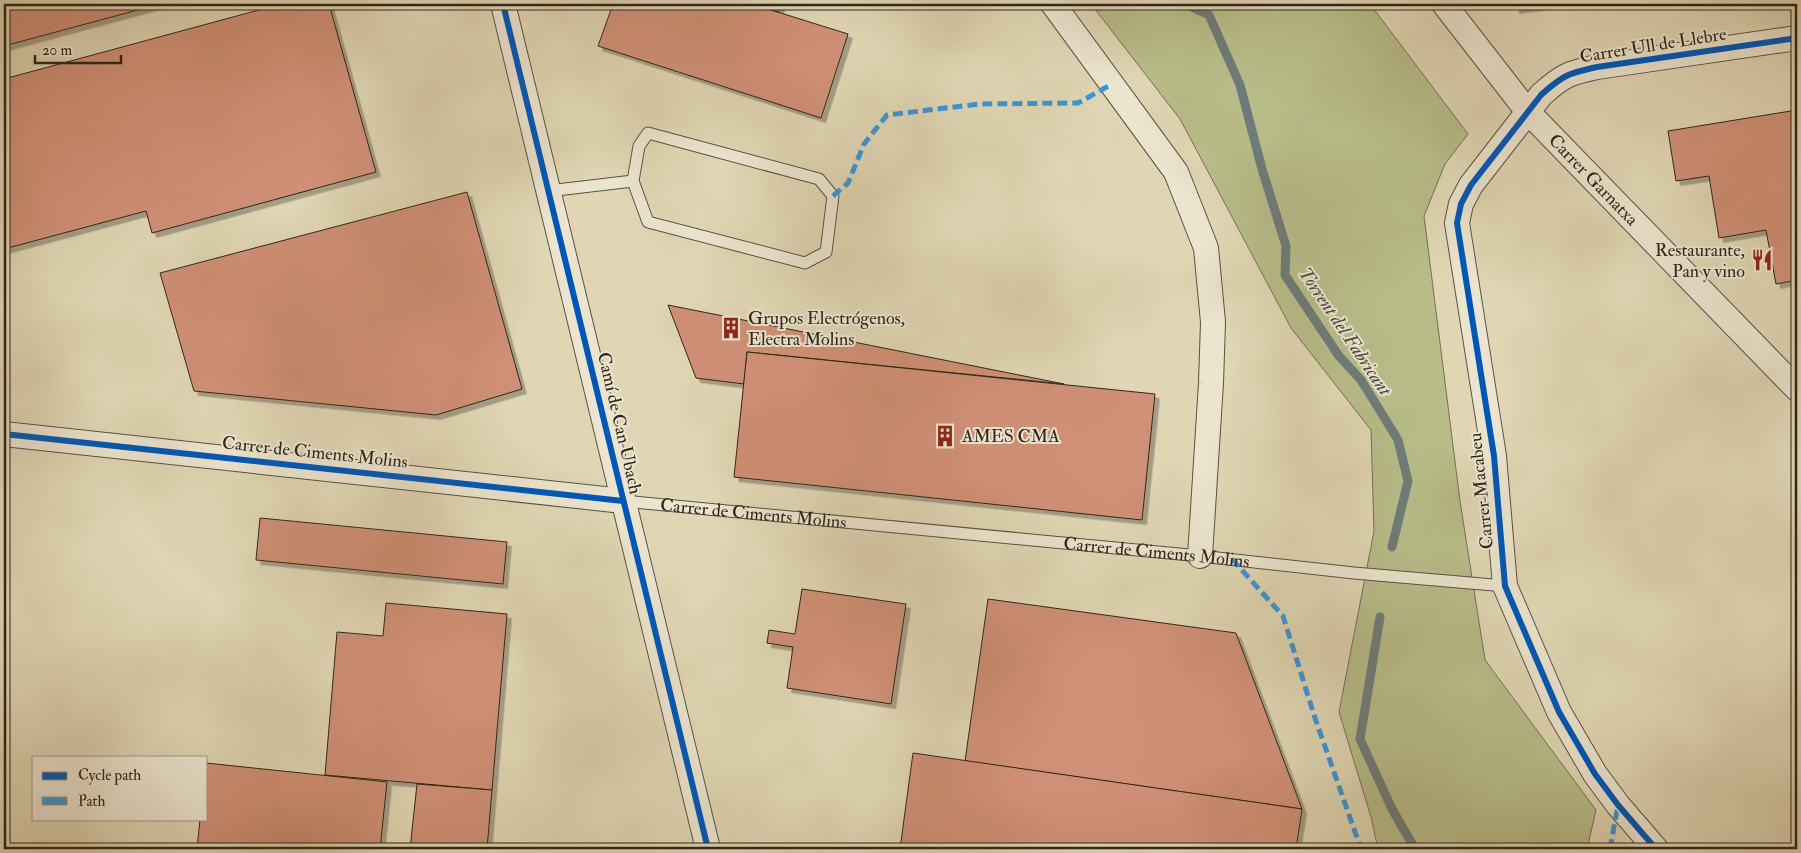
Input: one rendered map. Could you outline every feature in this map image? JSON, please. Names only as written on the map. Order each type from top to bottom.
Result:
[{"type":"street","name":"Camí de Can Ubach","points":[[504,4],[708,849]]},
{"type":"street","points":[[1053,4],[1176,172],[1206,248],[1213,322],[1200,556]]},
{"type":"street","name":"Carrer Garnatxa","points":[[1444,4],[1528,112],[1797,389]]},
{"type":"street","name":"Carrer Ull de Llebre","points":[[1528,112],[1541,95],[1568,74],[1597,67],[1797,38]]},
{"type":"street","name":"Carrer Macabeu","points":[[1528,112],[1471,185],[1460,204],[1457,223],[1494,456],[1505,586],[1559,712],[1595,774],[1618,806],[1656,849]]},
{"type":"street","name":"Carrer de Ciments Molins","points":[[4,434],[623,501]]},
{"type":"lane","points":[[648,133],[819,179],[833,196],[826,252],[805,263],[648,222],[633,181],[639,146],[648,133]]},
{"type":"lane","points":[[548,191],[594,184],[633,181]]},
{"type":"lane","name":"Carrer de Ciments Molins","points":[[623,501],[1200,556],[1354,573],[1505,586]]},
{"type":"green space","points":[[1091,4],[1370,4],[1468,134],[1445,164],[1424,216],[1460,501],[1485,660],[1596,810],[1587,849],[1378,849],[1371,817],[1339,712],[1374,531],[1371,430],[1291,328],[1180,119]]},
{"type":"building","points":[[4,4],[160,4],[4,46]]},
{"type":"building","points":[[281,4],[329,4],[376,172],[152,233],[146,211],[4,249],[4,79]]},
{"type":"building","points":[[613,4],[752,4],[848,34],[821,118],[598,46]]},
{"type":"building","points":[[752,4],[781,4],[778,12]]},
{"type":"building","points":[[1514,4],[1551,4],[1515,9]]},
{"type":"building","points":[[1797,110],[1797,280],[1776,284],[1766,230],[1719,238],[1709,176],[1676,181],[1668,131]]},
{"type":"building","points":[[467,192],[522,389],[436,415],[194,391],[160,273]]},
{"type":"building","name":"Grupos Electrógenos, Electra Molins","points":[[668,305],[1064,384],[747,352],[744,384],[696,378]]},
{"type":"building","name":"AMES CMA","points":[[747,352],[1155,394],[1142,520],[734,477]]},
{"type":"building","points":[[260,518],[507,542],[503,584],[256,560]]},
{"type":"building","points":[[802,589],[906,604],[891,704],[787,688],[793,647],[767,643],[769,630],[795,634]]},
{"type":"building","points":[[988,599],[1236,633],[1302,809],[965,761]]},
{"type":"building","points":[[386,603],[507,614],[492,790],[325,775],[337,632],[383,636]]},
{"type":"building","points":[[913,753],[1302,809],[1296,849],[900,849]]},
{"type":"building","points":[[208,763],[387,782],[380,849],[197,849],[200,820],[208,820]]},
{"type":"building","points":[[417,784],[492,790],[487,849],[410,849]]},
{"type":"waterway","name":"Torrent del Fabricant","points":[[1185,4],[1209,15],[1240,85],[1262,169],[1286,246],[1285,275],[1339,356],[1361,380],[1398,440],[1408,481],[1392,547]]},
{"type":"waterway","name":"Torrent del Fabricant","points":[[1380,617],[1360,739],[1392,809],[1415,849]]},
{"type":"marked path","points":[[833,196],[848,183],[864,144],[887,115],[980,104],[1078,103],[1112,84]]},
{"type":"marked path","points":[[1232,559],[1283,616],[1315,718],[1361,849]]},
{"type":"marked path","points":[[1610,849],[1618,805]]},
{"type":"cycle path","points":[[503,4],[708,849]]},
{"type":"cycle path","points":[[1656,849],[1618,805],[1595,774],[1559,712],[1505,586],[1494,456],[1457,223],[1461,204],[1471,185],[1541,95],[1567,76],[1597,67],[1797,38]]},
{"type":"cycle path","points":[[4,434],[623,501]]},
{"type":"place","name":"Restaurante, Pan y vino","points":[[1762,260]]},
{"type":"place","name":"Grupos Electrógenos, Electra Molins","points":[[731,328]]},
{"type":"place","name":"AMES CMA","points":[[945,436]]}]
